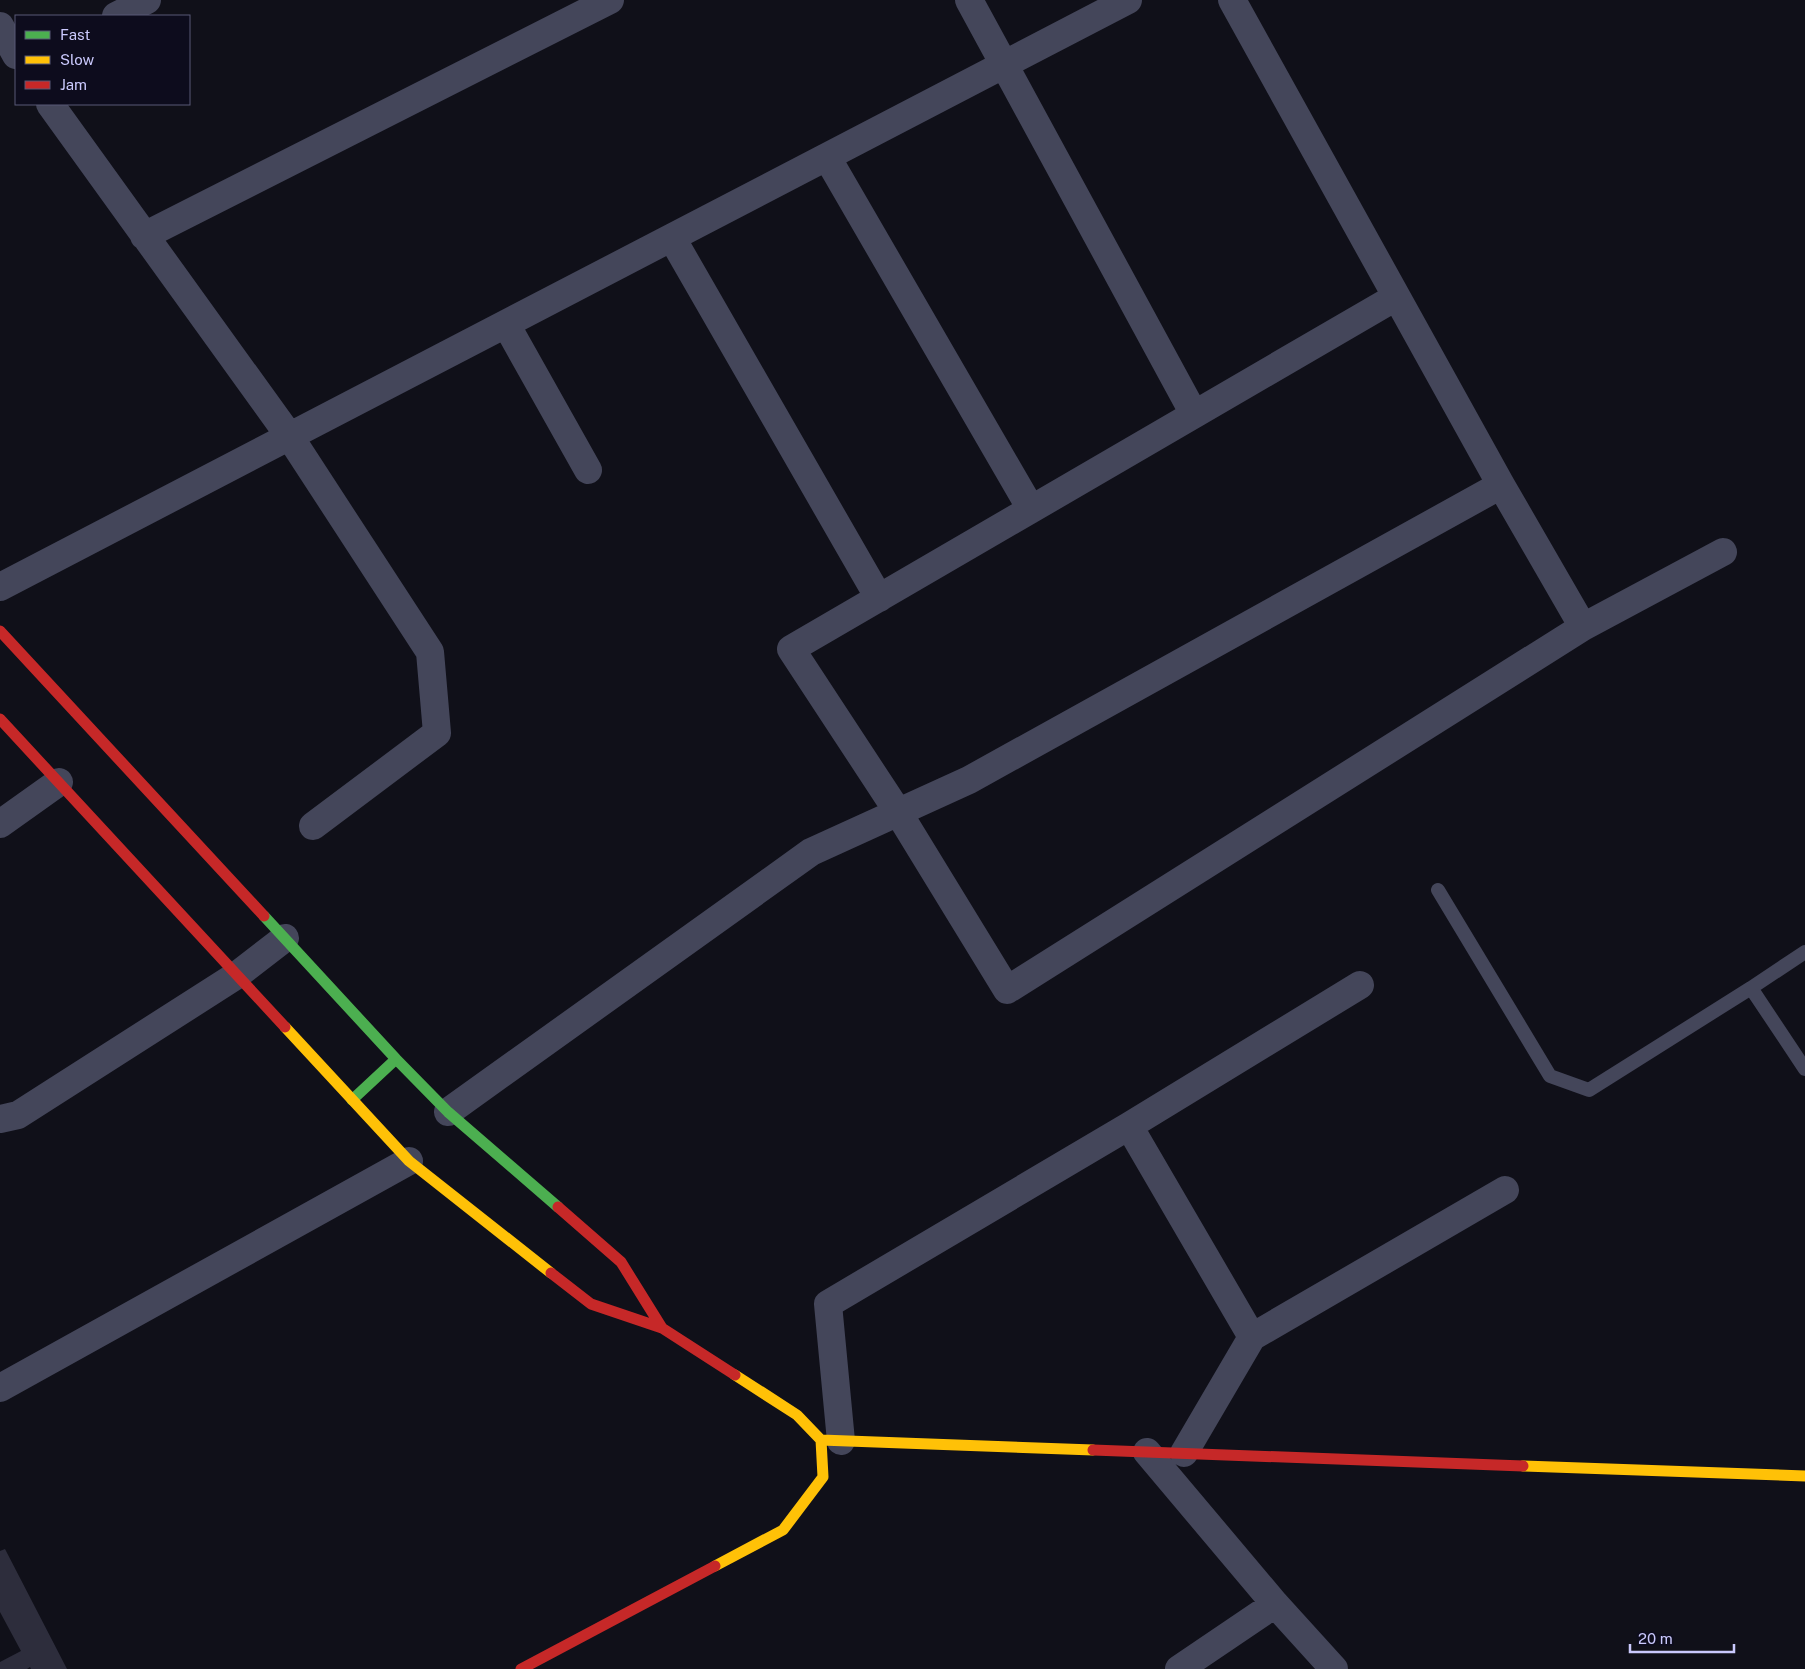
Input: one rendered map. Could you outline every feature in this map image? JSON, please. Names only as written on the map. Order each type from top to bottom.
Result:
[{"type":"main road","points":[[0,631],[396,1059],[448,1112],[621,1262],[662,1328]]},
{"type":"main road","points":[[0,719],[409,1161],[591,1304],[662,1328],[797,1415],[831,1440],[1805,1476]]},
{"type":"main road","points":[[352,1100],[396,1059]]},
{"type":"main road","points":[[521,1669],[783,1530],[824,1477],[831,1440]]},
{"type":"street","points":[[118,15],[147,0]]},
{"type":"street","points":[[144,236],[610,0]]},
{"type":"street","points":[[969,0],[1194,414]]},
{"type":"street","points":[[0,587],[1128,0]]},
{"type":"street","points":[[1232,0],[1501,485],[1583,626]]},
{"type":"street","points":[[0,26],[15,52]]},
{"type":"street","points":[[51,105],[290,437],[430,652],[437,733],[313,826]]},
{"type":"street","points":[[827,157],[1031,509]]},
{"type":"street","points":[[672,238],[879,598]]},
{"type":"street","points":[[1396,297],[791,649],[898,812],[1007,990],[1583,626],[1723,552]]},
{"type":"street","points":[[506,324],[588,470]]},
{"type":"street","points":[[448,1112],[812,852],[969,780],[1501,485]]},
{"type":"street","points":[[0,824],[59,782]]},
{"type":"street","points":[[0,1120],[18,1116],[237,975],[285,938]]},
{"type":"street","points":[[831,1440],[828,1304],[1129,1126],[1360,985]]},
{"type":"street","points":[[1129,1126],[1252,1337]]},
{"type":"street","points":[[0,1388],[409,1161]]},
{"type":"street","points":[[1184,1453],[1252,1337],[1504,1190]]},
{"type":"street","points":[[1147,1452],[1275,1604],[1334,1669]]},
{"type":"street","points":[[1179,1669],[1275,1604]]},
{"type":"lane","points":[[1438,890],[1550,1076],[1589,1090],[1805,952]]},
{"type":"lane","points":[[1751,988],[1805,1069]]},
{"type":"building","points":[[5,1549],[67,1669],[31,1669],[30,1667],[27,1669],[0,1669],[0,1662],[21,1651],[0,1612],[0,1551]]},
{"type":"traffic: fast","points":[[264,916],[396,1059],[448,1112],[558,1207]]},
{"type":"traffic: fast","points":[[352,1100],[396,1059]]},
{"type":"traffic: slow","points":[[285,1027],[409,1161],[551,1273]]},
{"type":"traffic: slow","points":[[715,1566],[783,1530],[823,1477],[821,1440],[797,1415],[735,1375]]},
{"type":"traffic: slow","points":[[821,1440],[1093,1450]]},
{"type":"traffic: slow","points":[[1523,1466],[1805,1476]]},
{"type":"traffic: jam","points":[[0,631],[264,916]]},
{"type":"traffic: jam","points":[[0,719],[285,1027]]},
{"type":"traffic: jam","points":[[558,1207],[621,1262],[662,1328]]},
{"type":"traffic: jam","points":[[551,1273],[591,1304],[662,1328],[735,1375]]},
{"type":"traffic: jam","points":[[1093,1450],[1523,1466]]},
{"type":"traffic: jam","points":[[521,1669],[715,1566]]}]
